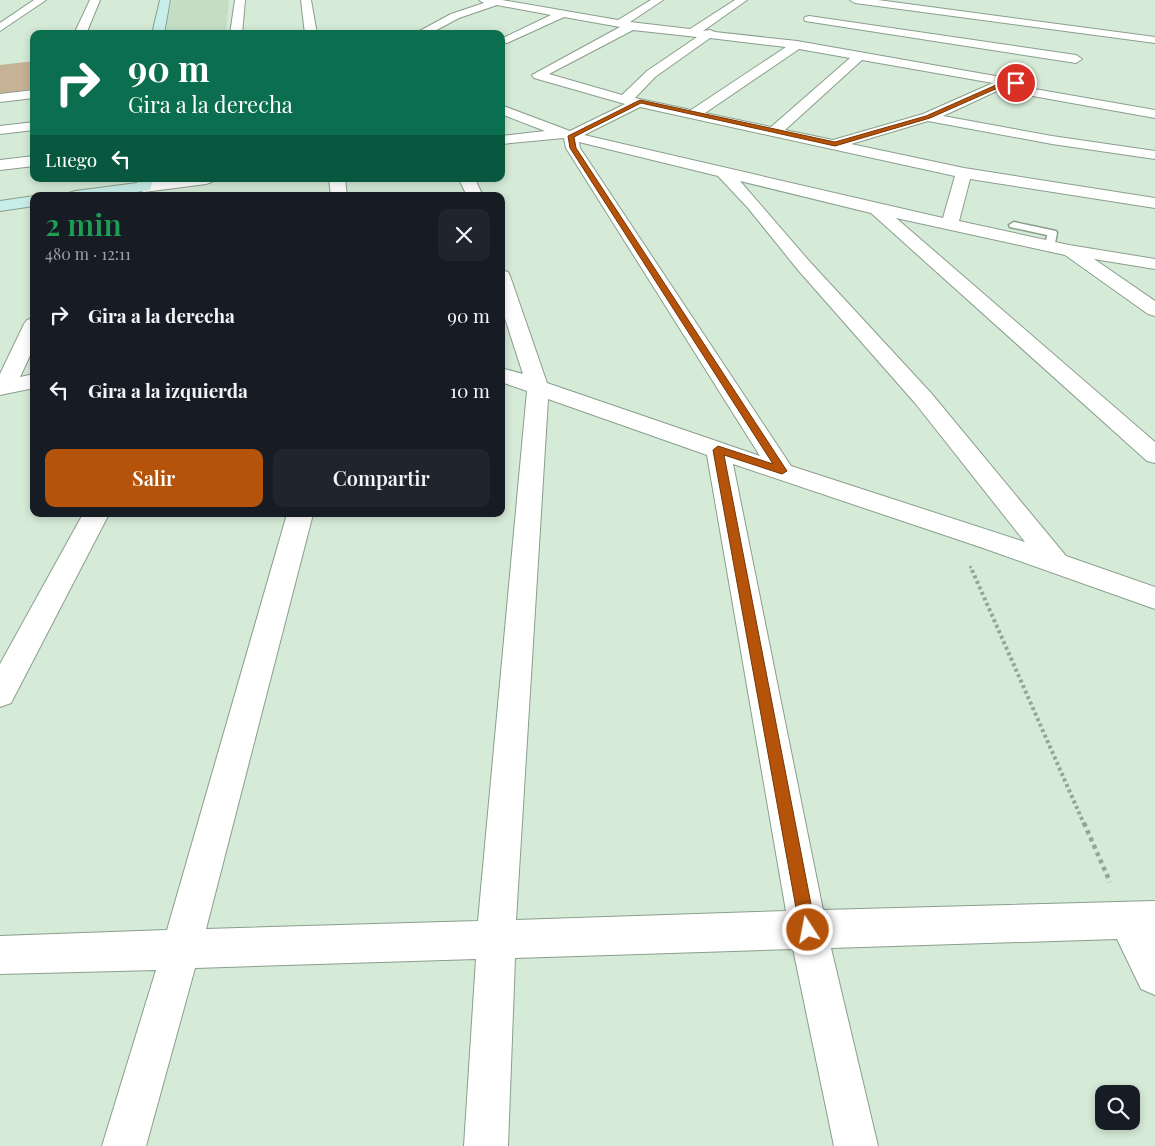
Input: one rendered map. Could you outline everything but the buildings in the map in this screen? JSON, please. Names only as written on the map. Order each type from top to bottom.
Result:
[{"type":"street","points":[[82,30],[95,0]]},
{"type":"street","points":[[159,30],[165,0]]},
{"type":"street","points":[[236,30],[240,0]]},
{"type":"street","points":[[306,0],[310,30]]},
{"type":"street","points":[[658,0],[626,25],[538,74],[607,96],[633,100],[964,172],[1155,203]]},
{"type":"street","points":[[694,32],[742,0]]},
{"type":"street","points":[[855,0],[1081,45]]},
{"type":"street","points":[[428,30],[489,1],[561,10],[626,25],[779,42],[999,84],[1062,86],[1155,114]]},
{"type":"street","points":[[16,6],[38,2]]},
{"type":"street","points":[[0,28],[38,2]]},
{"type":"street","points":[[779,42],[824,6]]},
{"type":"street","points":[[506,40],[561,10]]},
{"type":"street","points":[[802,25],[1081,45],[1155,40]]},
{"type":"street","points":[[505,140],[565,135],[633,100],[651,74],[710,34]]},
{"type":"street","points":[[694,114],[797,45]]},
{"type":"street","points":[[1062,86],[1081,45]]},
{"type":"street","points":[[775,131],[860,56]]},
{"type":"street","points":[[835,144],[928,117],[999,84]]},
{"type":"street","points":[[0,98],[30,94]]},
{"type":"street","points":[[505,111],[565,135],[876,209],[1069,250],[1155,264]]},
{"type":"street","points":[[928,117],[1052,140],[1155,155]]},
{"type":"street","points":[[0,130],[30,126]]},
{"type":"street","points":[[565,135],[782,471]]},
{"type":"street","points":[[0,165],[30,161]]},
{"type":"street","points":[[723,172],[754,205],[804,266],[923,398],[1056,562]]},
{"type":"street","points":[[949,226],[964,172]]},
{"type":"street","points":[[103,192],[144,183],[160,182]]},
{"type":"street","points":[[0,206],[30,202]]},
{"type":"street","points":[[876,209],[1155,455]]},
{"type":"street","points":[[1069,250],[1155,310]]},
{"type":"street","points":[[486,1146],[496,940],[538,388],[505,288]]},
{"type":"street","points":[[3,387],[30,332]]},
{"type":"street","points":[[505,376],[718,450],[1056,562],[1155,598]]},
{"type":"street","points":[[3,387],[30,381]]},
{"type":"street","points":[[718,450],[808,930],[856,1146]]},
{"type":"street","points":[[0,693],[94,517]]},
{"type":"street","points":[[124,1146],[181,950],[299,517]]},
{"type":"street","points":[[0,955],[1141,920],[1155,975]]},
{"type":"lane","points":[[1014,224],[1052,233],[1050,246]]},
{"type":"path","points":[[954,529],[1141,920]]},
{"type":"shaded area","points":[[172,0],[229,0],[226,30],[166,30]]},
{"type":"shaded area","points":[[30,61],[30,92],[0,96],[0,65]]},
{"type":"route","points":[[808,930],[718,450],[782,471],[573,148],[571,136],[640,102],[835,144],[928,117],[998,86],[1001,81],[1016,83]]}]
